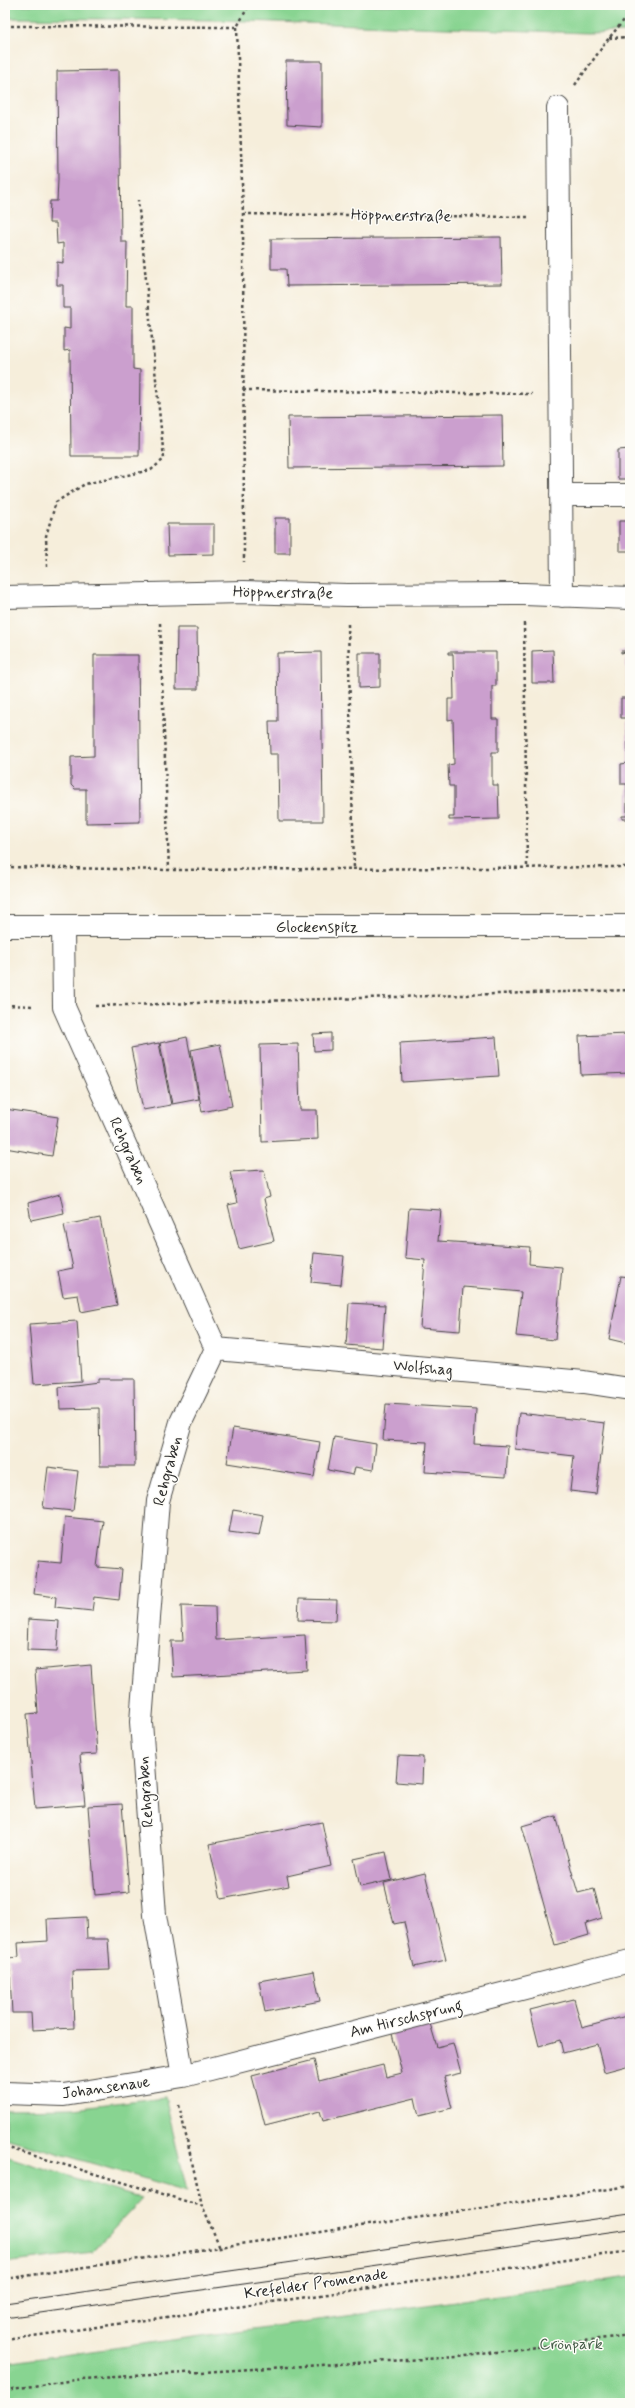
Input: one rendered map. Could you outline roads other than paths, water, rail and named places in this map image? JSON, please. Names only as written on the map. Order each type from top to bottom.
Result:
[{"type":"street","points":[[558,108],[562,596]]},
{"type":"street","points":[[561,495],[630,495]]},
{"type":"street","name":"Höppnerstraße","points":[[5,597],[244,592],[347,594],[524,594],[630,598]]},
{"type":"street","name":"Glockenspitz","points":[[5,926],[630,926]]},
{"type":"street","name":"Rehgraben","points":[[63,927],[64,1007],[216,1349],[181,1422],[158,1501],[141,1722],[155,1915],[183,2076]]},
{"type":"street","name":"Wolfshag","points":[[216,1349],[584,1382],[630,1389]]},
{"type":"street","name":"Am Hirschsprung","points":[[183,2076],[630,1961]]},
{"type":"street","name":"Johansenaue","points":[[5,2093],[64,2095],[183,2076]]},
{"type":"tram line","points":[[5,2303],[630,2214]]},
{"type":"tram line","points":[[5,2318],[630,2229]]},
{"type":"park label","name":"Crönpark","points":[[571,2344]]}]
